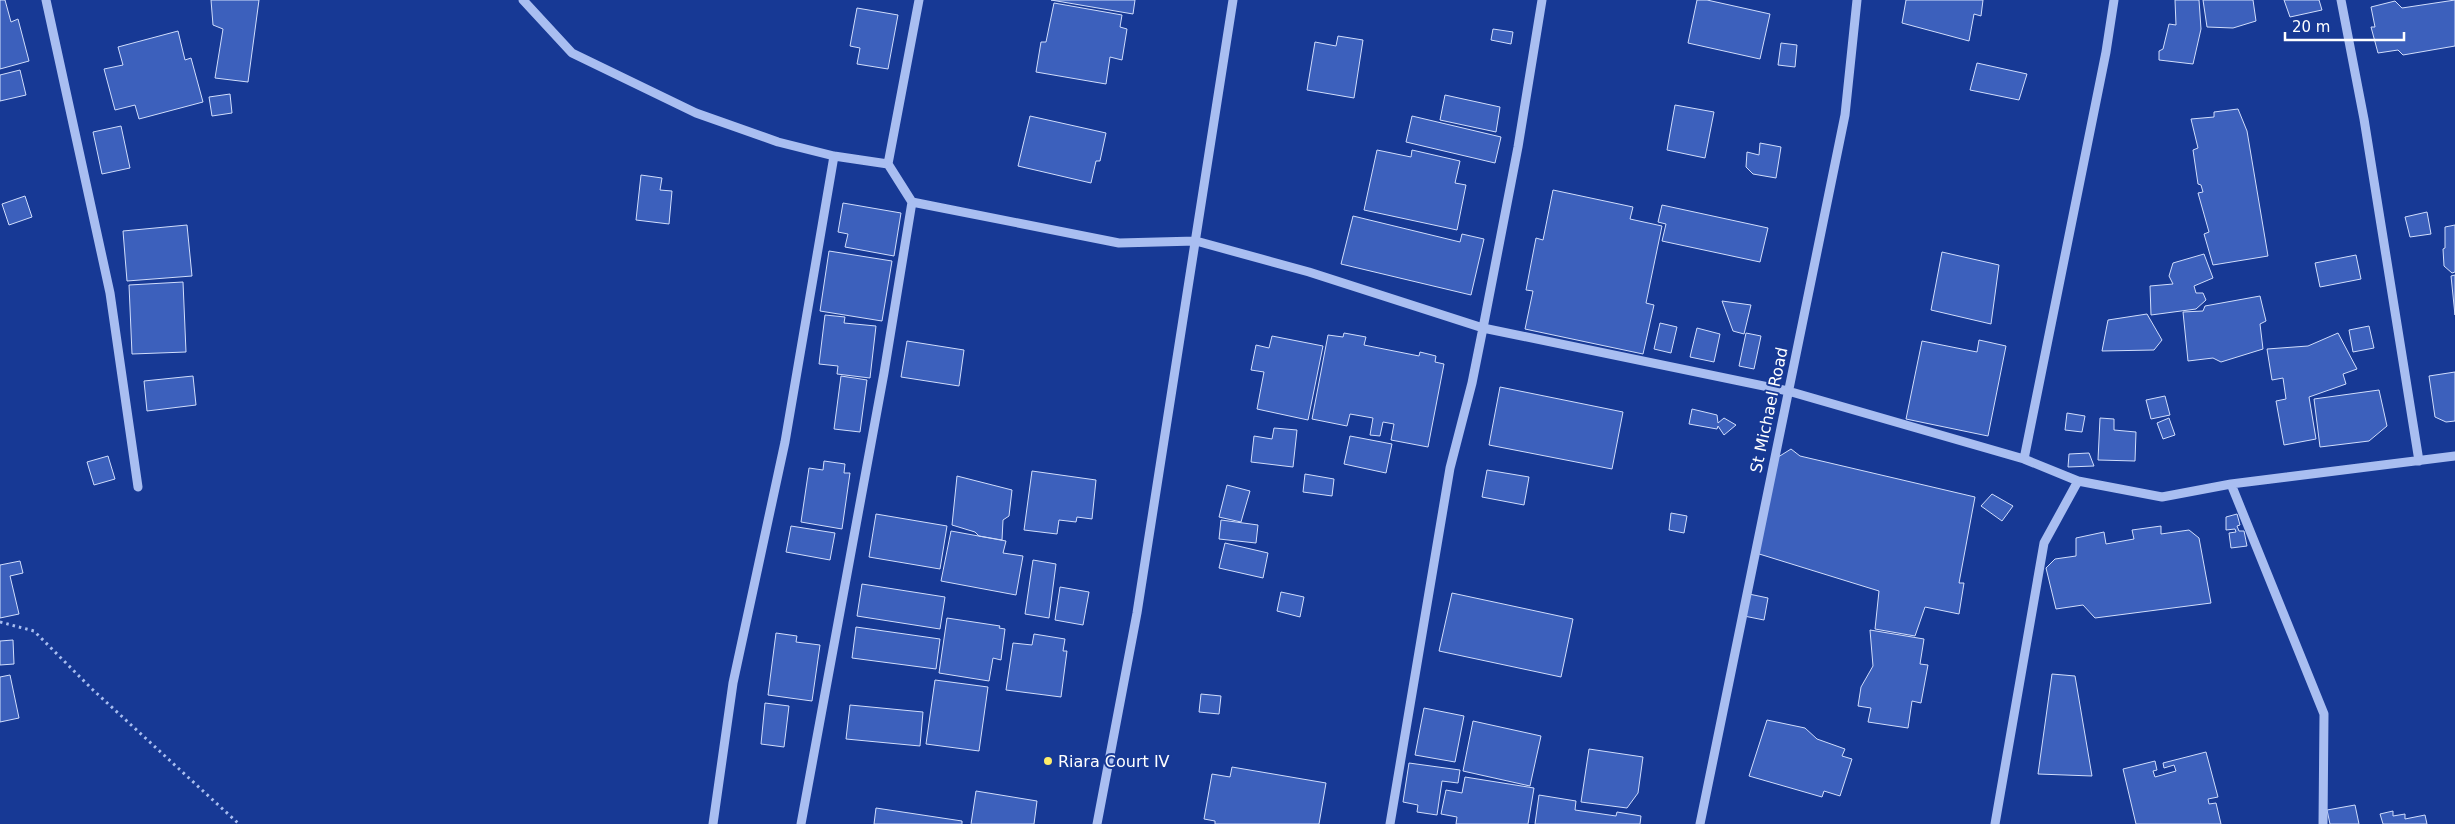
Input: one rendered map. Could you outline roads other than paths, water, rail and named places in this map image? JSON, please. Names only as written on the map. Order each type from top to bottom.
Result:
[{"type":"street","points":[[46,0],[110,293],[138,487]]},
{"type":"street","points":[[523,0],[572,53],[696,113],[778,142],[834,156],[888,164]]},
{"type":"street","points":[[801,824],[884,373],[912,202],[888,164],[919,0]]},
{"type":"street","points":[[1097,824],[1137,613],[1233,0]]},
{"type":"street","points":[[1390,824],[1450,468],[1472,383],[1483,328],[1518,147],[1542,0]]},
{"type":"street","name":"St Michael Road","points":[[1700,824],[1845,115],[1858,0]]},
{"type":"street","points":[[2024,459],[2104,62],[2114,0]]},
{"type":"street","points":[[2341,0],[2364,119],[2419,461]]},
{"type":"street","points":[[713,824],[733,683],[785,442],[834,156]]},
{"type":"street","points":[[912,202],[1119,243],[1196,241],[1309,272],[1483,328],[1788,391],[2024,459],[2078,481],[2162,496],[2231,484],[2455,456]]},
{"type":"street","points":[[1995,824],[2044,543],[2078,481]]},
{"type":"street","points":[[2231,484],[2324,714],[2323,824]]},
{"type":"place","name":"Riara Court IV","points":[[1048,761]]}]
